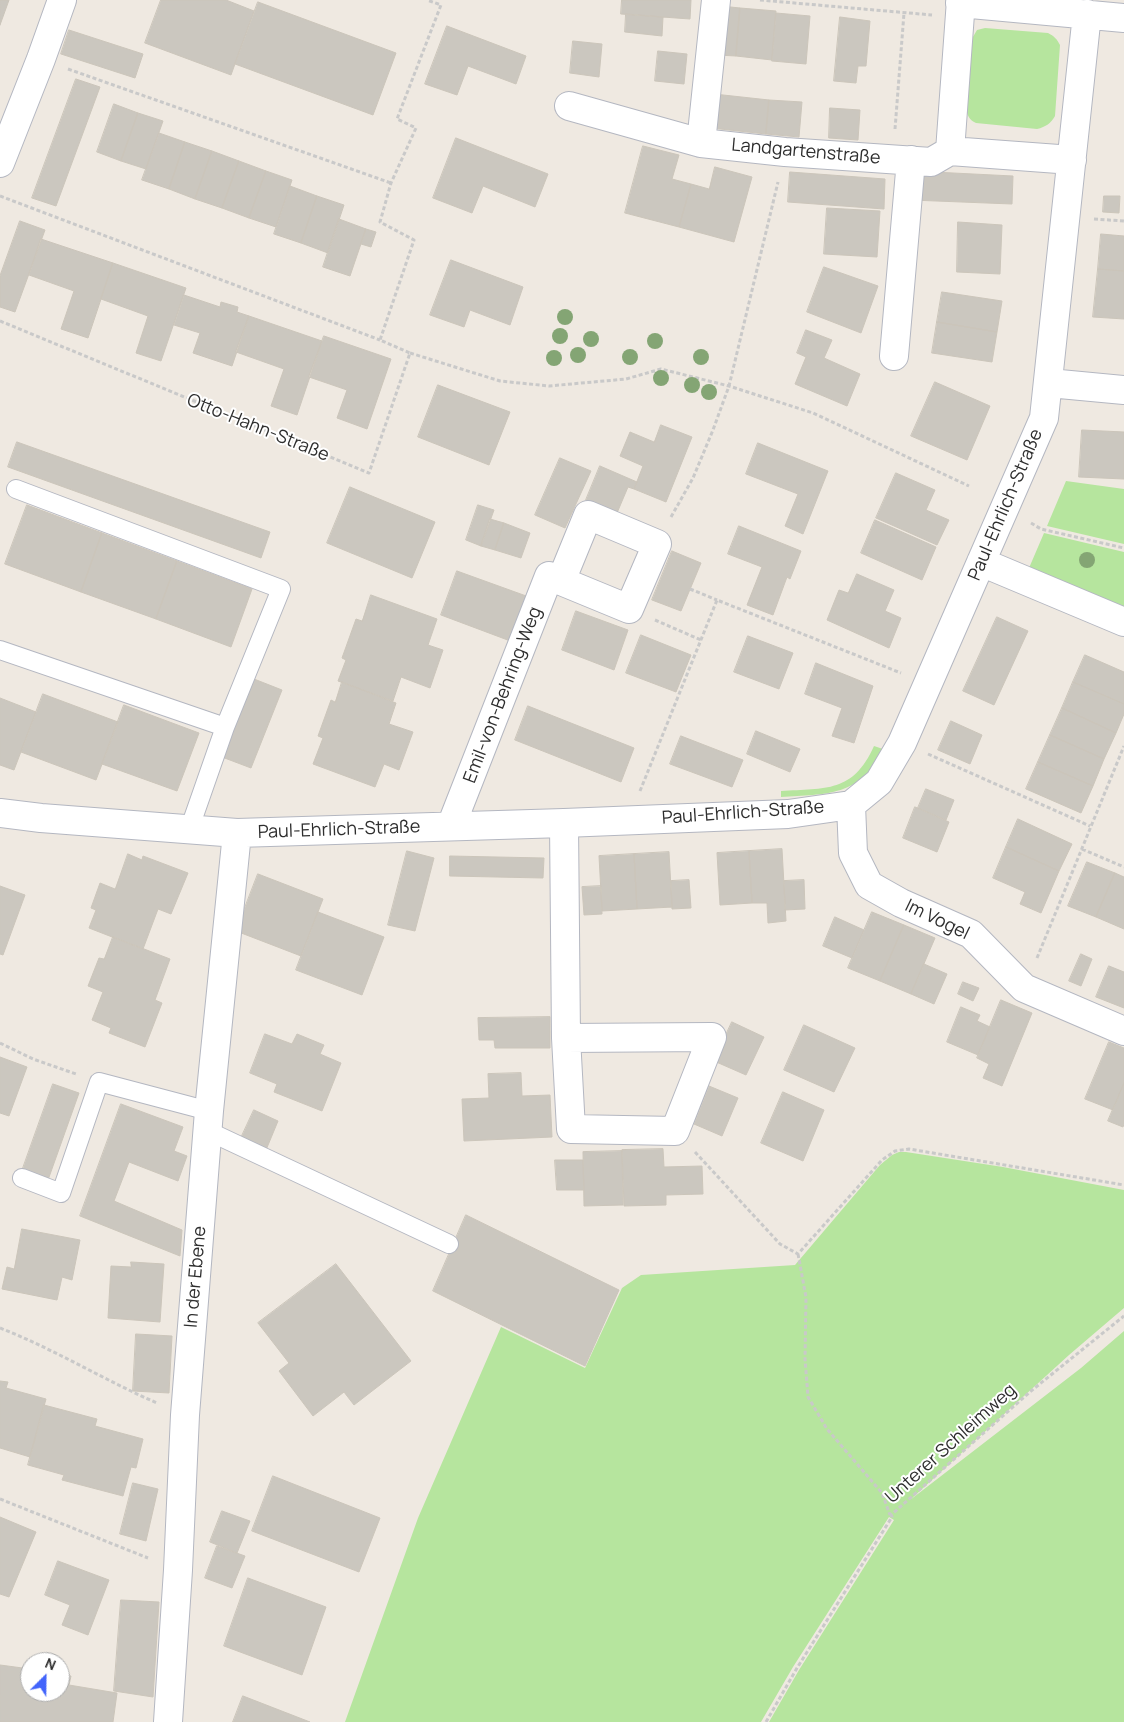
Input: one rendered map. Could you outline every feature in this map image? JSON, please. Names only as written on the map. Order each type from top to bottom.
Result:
[{"type":"street","points":[[0,163],[62,0]]},
{"type":"street","points":[[701,143],[716,0]]},
{"type":"street","points":[[1072,160],[950,151],[960,2],[1124,18]]},
{"type":"street","name":"Paul-Ehrlich-Straße","points":[[0,813],[237,833],[788,814],[851,805],[880,782],[902,743],[1044,418],[1087,14]]},
{"type":"street","name":"Landgartenstraße","points":[[569,106],[701,143],[784,152],[931,162],[950,151]]},
{"type":"street","points":[[894,356],[903,160]]},
{"type":"street","points":[[1049,383],[1124,390]]},
{"type":"street","points":[[588,515],[656,544],[629,609],[562,581],[588,515]]},
{"type":"street","points":[[981,562],[1124,622]]},
{"type":"street","name":"Emil-von-Behring-Weg","points":[[451,826],[549,576],[562,581]]},
{"type":"street","name":"Im Vogel","points":[[851,805],[853,853],[869,885],[901,903],[972,934],[1024,988],[1124,1031]]},
{"type":"street","points":[[564,823],[566,1038],[571,1129],[675,1131],[712,1037],[566,1038]]},
{"type":"street","name":"In der Ebene","points":[[168,1722],[186,1415],[208,1121],[237,833]]},
{"type":"lane","points":[[16,488],[281,589],[225,727],[189,830]]},
{"type":"lane","points":[[0,650],[225,727]]},
{"type":"lane","points":[[22,1178],[61,1193],[99,1082],[208,1121],[449,1244]]},
{"type":"path","points":[[380,340],[414,240],[380,222],[391,184],[416,128],[397,119],[440,5],[427,0]]},
{"type":"path","points":[[760,0],[935,15]]},
{"type":"path","points":[[903,160],[893,145],[904,12]]},
{"type":"path","points":[[41,59],[391,184]]},
{"type":"path","points":[[656,544],[693,478],[729,386],[784,152]]},
{"type":"path","points":[[0,196],[410,353],[500,382],[549,386],[626,378],[661,369],[729,386],[813,413],[969,486]]},
{"type":"path","name":"Otto-Hahn-Straße","points":[[0,321],[368,473],[410,353]]},
{"type":"path","points":[[1026,520],[1042,529],[1124,548]]},
{"type":"path","points":[[690,589],[929,684]]},
{"type":"path","points":[[628,820],[717,600]]},
{"type":"path","points":[[629,609],[701,640]]},
{"type":"path","points":[[902,743],[1090,826]]},
{"type":"path","points":[[1024,988],[1124,746]]},
{"type":"path","points":[[1082,849],[1124,867]]},
{"type":"path","points":[[0,1043],[32,1059],[99,1082]]},
{"type":"path","points":[[675,1131],[780,1244],[798,1254]]},
{"type":"path","points":[[798,1254],[882,1160],[895,1151],[909,1149],[1124,1185]]},
{"type":"path","points":[[798,1254],[806,1297],[805,1359],[808,1398],[827,1429],[882,1493],[890,1515]]},
{"type":"path","name":"Unterer Schleimweg","points":[[766,1722],[796,1668],[892,1516],[890,1515],[1031,1391],[1124,1316]]},
{"type":"path","points":[[0,1328],[29,1339],[133,1393],[186,1415]]},
{"type":"path","points":[[0,1499],[178,1570]]},
{"type":"green space","points":[[985,28],[1048,33],[1059,43],[1055,116],[1046,126],[1037,129],[976,123],[969,118],[966,109],[970,42],[977,30]]},
{"type":"green space","points":[[1066,481],[1124,489],[1124,544],[1047,526]]},
{"type":"green space","points":[[1044,533],[1124,552],[1124,609],[1029,568]]},
{"type":"green space","points":[[874,746],[883,749],[874,765],[853,784],[841,790],[827,793],[781,797],[781,791],[825,788],[847,780],[866,761]]},
{"type":"green space","points":[[899,1152],[1003,1167],[1124,1190],[1124,1308],[1069,1355],[910,1500],[1081,1368],[1124,1331],[1124,1722],[769,1722],[799,1670],[894,1520],[889,1517],[793,1667],[761,1722],[345,1722],[418,1518],[501,1327],[585,1368],[622,1288],[641,1275],[795,1265],[880,1165]]},
{"type":"building","points":[[0,0],[9,0],[0,25]]},
{"type":"building","points":[[161,0],[226,0],[254,11],[231,75],[145,43]]},
{"type":"building","points":[[622,0],[691,0],[690,19],[621,14]]},
{"type":"building","points":[[258,2],[396,53],[373,115],[235,64]]},
{"type":"building","points":[[721,6],[740,8],[736,56],[717,55]]},
{"type":"building","points":[[740,8],[776,11],[772,60],[736,56]]},
{"type":"building","points":[[776,13],[810,16],[806,64],[772,61]]},
{"type":"building","points":[[626,14],[663,17],[662,36],[625,32]]},
{"type":"building","points":[[840,17],[870,21],[866,66],[858,66],[856,83],[834,81]]},
{"type":"building","points":[[447,26],[526,56],[516,84],[468,66],[457,95],[425,84]]},
{"type":"building","points":[[69,30],[143,54],[135,78],[61,54]]},
{"type":"building","points":[[573,41],[602,44],[599,77],[570,73]]},
{"type":"building","points":[[658,51],[687,54],[684,84],[655,81]]},
{"type":"building","points":[[76,79],[100,87],[56,206],[32,198]]},
{"type":"building","points":[[714,94],[769,100],[766,134],[711,128]]},
{"type":"building","points":[[769,100],[802,102],[799,137],[766,134]]},
{"type":"building","points":[[114,104],[138,113],[121,161],[97,152]]},
{"type":"building","points":[[830,108],[860,110],[858,140],[829,138]]},
{"type":"building","points":[[138,113],[163,121],[146,169],[121,161]]},
{"type":"building","points":[[159,133],[185,142],[169,189],[142,180]]},
{"type":"building","points":[[456,138],[548,174],[535,207],[483,186],[472,213],[433,198]]},
{"type":"building","points":[[185,142],[212,151],[195,199],[169,189]]},
{"type":"building","points":[[643,146],[679,155],[672,179],[691,184],[679,227],[625,213]]},
{"type":"building","points":[[212,151],[239,161],[222,208],[195,199]]},
{"type":"building","points":[[239,161],[266,171],[249,218],[222,208]]},
{"type":"building","points":[[715,167],[752,177],[734,242],[679,227],[691,184],[709,189]]},
{"type":"building","points":[[266,171],[292,180],[276,227],[249,218]]},
{"type":"building","points":[[913,171],[1013,176],[1012,204],[911,200]]},
{"type":"building","points":[[790,172],[885,179],[884,209],[788,202]]},
{"type":"building","points":[[290,186],[317,196],[301,243],[274,234]]},
{"type":"building","points":[[317,196],[344,205],[328,253],[301,243]]},
{"type":"building","points":[[1104,196],[1120,196],[1119,213],[1103,212]]},
{"type":"building","points":[[827,208],[880,211],[877,257],[824,254]]},
{"type":"building","points":[[339,219],[366,229],[350,276],[323,267]]},
{"type":"building","points":[[20,221],[45,230],[15,312],[0,307],[0,276]]},
{"type":"building","points":[[958,222],[1002,225],[1000,274],[957,272]]},
{"type":"building","points":[[366,229],[376,232],[371,247],[361,244]]},
{"type":"building","points":[[1101,234],[1124,236],[1124,271],[1098,269]]},
{"type":"building","points":[[41,239],[113,263],[88,338],[61,329],[74,291],[29,275]]},
{"type":"building","points":[[451,260],[523,287],[510,325],[470,310],[464,327],[430,315]]},
{"type":"building","points":[[113,263],[186,288],[161,361],[136,353],[148,316],[101,299]]},
{"type":"building","points":[[824,267],[878,286],[861,333],[807,312]]},
{"type":"building","points":[[1098,269],[1124,271],[1124,319],[1093,317]]},
{"type":"building","points":[[942,292],[1002,301],[997,332],[937,322]]},
{"type":"building","points":[[184,295],[220,307],[221,302],[238,307],[237,312],[249,316],[232,366],[193,353],[200,333],[174,325]]},
{"type":"building","points":[[249,316],[322,341],[297,415],[271,406],[284,369],[236,352]]},
{"type":"building","points":[[937,322],[997,332],[992,362],[932,353]]},
{"type":"building","points":[[806,330],[832,340],[824,358],[860,374],[847,406],[795,384],[806,357],[797,353]]},
{"type":"building","points":[[324,336],[391,359],[367,429],[337,418],[347,390],[309,377]]},
{"type":"building","points":[[935,382],[990,406],[967,460],[911,436]]},
{"type":"building","points":[[438,385],[510,412],[489,465],[418,437]]},
{"type":"building","points":[[661,425],[692,437],[666,502],[634,489],[643,466],[620,456],[630,432],[654,442]]},
{"type":"building","points":[[1082,430],[1124,432],[1124,479],[1079,477]]},
{"type":"building","points":[[17,442],[270,532],[261,558],[8,467]]},
{"type":"building","points":[[758,443],[828,471],[803,534],[785,526],[798,494],[746,474]]},
{"type":"building","points":[[560,458],[591,471],[565,528],[535,515]]},
{"type":"building","points":[[600,466],[637,482],[634,489],[628,487],[617,513],[586,500]]},
{"type":"building","points":[[896,473],[935,490],[926,510],[949,520],[937,545],[876,518]]},
{"type":"building","points":[[350,487],[435,522],[412,578],[327,543]]},
{"type":"building","points":[[27,505],[102,533],[81,592],[5,564]]},
{"type":"building","points":[[478,505],[494,510],[481,546],[466,540]]},
{"type":"building","points":[[490,519],[504,523],[495,550],[481,546]]},
{"type":"building","points":[[875,520],[936,547],[922,580],[861,553]]},
{"type":"building","points":[[504,523],[530,533],[521,558],[495,550]]},
{"type":"building","points":[[739,526],[801,551],[790,579],[787,577],[773,615],[747,605],[762,567],[728,554]]},
{"type":"building","points":[[102,533],[177,561],[156,619],[81,592]]},
{"type":"building","points":[[672,551],[701,563],[681,611],[652,600]]},
{"type":"building","points":[[177,561],[252,589],[231,647],[156,619]]},
{"type":"building","points":[[457,571],[529,597],[513,642],[441,615]]},
{"type":"building","points":[[857,574],[894,590],[885,611],[901,618],[889,648],[827,620],[839,590],[848,593]]},
{"type":"building","points":[[371,595],[437,619],[428,645],[443,650],[430,688],[401,677],[393,701],[338,681],[346,660],[342,658],[356,619],[362,621]]},
{"type":"building","points":[[576,611],[628,630],[614,670],[562,650]]},
{"type":"building","points":[[997,617],[1028,631],[994,705],[963,691]]},
{"type":"building","points":[[641,635],[691,655],[676,692],[626,673]]},
{"type":"building","points":[[748,636],[793,653],[779,689],[734,672]]},
{"type":"building","points":[[1085,655],[1124,672],[1124,704],[1073,682]]},
{"type":"building","points":[[816,663],[873,686],[854,743],[832,736],[842,708],[805,694]]},
{"type":"building","points":[[254,679],[282,690],[251,768],[222,757]]},
{"type":"building","points":[[342,682],[396,703],[389,724],[413,732],[399,770],[384,764],[375,787],[313,764],[323,738],[318,736],[331,700],[335,702]]},
{"type":"building","points":[[1073,682],[1124,704],[1124,714],[1116,733],[1062,708]]},
{"type":"building","points":[[43,694],[118,722],[96,780],[21,752]]},
{"type":"building","points":[[0,698],[36,712],[14,770],[0,765]]},
{"type":"building","points":[[124,705],[199,733],[177,791],[102,764]]},
{"type":"building","points":[[528,706],[634,748],[621,782],[515,740]]},
{"type":"building","points":[[1062,708],[1116,733],[1104,759],[1050,735]]},
{"type":"building","points":[[951,721],[982,735],[970,764],[938,750]]},
{"type":"building","points":[[756,731],[800,749],[790,772],[747,754]]},
{"type":"building","points":[[1050,735],[1104,759],[1093,786],[1038,762]]},
{"type":"building","points":[[681,736],[743,760],[732,787],[670,764]]},
{"type":"building","points":[[1038,762],[1093,786],[1081,813],[1026,789]]},
{"type":"building","points":[[926,789],[954,800],[946,820],[918,808]]},
{"type":"building","points":[[915,807],[949,822],[937,852],[903,838]]},
{"type":"building","points":[[1018,819],[1072,844],[1059,871],[1006,847]]},
{"type":"building","points":[[1006,847],[1059,871],[1041,913],[1020,904],[1025,892],[993,878]]},
{"type":"building","points":[[782,849],[786,921],[768,923],[767,903],[752,903],[749,851]]},
{"type":"building","points":[[407,851],[434,858],[415,931],[388,925]]},
{"type":"building","points":[[749,851],[752,903],[720,905],[717,853]]},
{"type":"building","points":[[669,852],[672,907],[637,909],[634,854]]},
{"type":"building","points":[[128,854],[142,860],[143,856],[188,873],[171,914],[158,909],[143,949],[89,928],[96,910],[91,908],[100,883],[115,889]]},
{"type":"building","points":[[634,854],[637,909],[602,911],[599,856]]},
{"type":"building","points":[[450,856],[544,858],[543,878],[450,876]]},
{"type":"building","points":[[1087,862],[1115,873],[1096,917],[1068,906]]},
{"type":"building","points":[[1115,873],[1124,877],[1124,929],[1096,917]]},
{"type":"building","points":[[258,874],[323,899],[301,956],[236,931]]},
{"type":"building","points":[[689,880],[691,908],[672,909],[671,881]]},
{"type":"building","points":[[804,880],[805,909],[785,910],[784,881]]},
{"type":"building","points":[[0,886],[25,895],[3,955],[0,954]]},
{"type":"building","points":[[601,886],[602,914],[584,915],[582,887]]},
{"type":"building","points":[[318,912],[384,937],[362,995],[296,970]]},
{"type":"building","points":[[872,912],[904,925],[880,981],[848,968]]},
{"type":"building","points":[[835,917],[864,930],[852,958],[823,946]]},
{"type":"building","points":[[904,925],[935,938],[911,994],[880,981]]},
{"type":"building","points":[[113,937],[170,959],[155,1000],[162,1003],[145,1047],[109,1033],[111,1028],[92,1020],[103,992],[88,986],[99,958],[104,959]]},
{"type":"building","points":[[1081,954],[1092,959],[1081,986],[1069,981]]},
{"type":"building","points":[[924,964],[947,974],[934,1004],[911,994]]},
{"type":"building","points":[[1109,966],[1124,972],[1124,1008],[1096,997]]},
{"type":"building","points":[[963,982],[979,988],[973,1001],[958,994]]},
{"type":"building","points":[[1001,1000],[1032,1013],[1002,1086],[983,1078],[989,1064],[977,1058]]},
{"type":"building","points":[[961,1007],[980,1015],[977,1021],[990,1027],[978,1055],[947,1042]]},
{"type":"building","points":[[550,1017],[550,1048],[495,1048],[494,1040],[479,1040],[478,1018]]},
{"type":"building","points":[[732,1022],[764,1037],[746,1075],[714,1061]]},
{"type":"building","points":[[804,1025],[855,1048],[834,1092],[784,1070]]},
{"type":"building","points":[[265,1034],[292,1044],[297,1034],[324,1045],[320,1054],[341,1063],[322,1111],[274,1092],[277,1084],[250,1073]]},
{"type":"building","points":[[1109,1042],[1124,1048],[1124,1083],[1113,1110],[1085,1099]]},
{"type":"building","points":[[0,1057],[27,1067],[9,1116],[0,1113]]},
{"type":"building","points":[[521,1073],[522,1096],[550,1095],[552,1137],[464,1141],[462,1099],[489,1098],[488,1074]]},
{"type":"building","points":[[1124,1083],[1124,1124],[1123,1127],[1108,1121]]},
{"type":"building","points":[[53,1084],[79,1093],[48,1180],[22,1171]]},
{"type":"building","points":[[709,1086],[738,1098],[722,1136],[694,1124]]},
{"type":"building","points":[[783,1092],[824,1110],[803,1161],[761,1143]]},
{"type":"building","points":[[121,1104],[183,1127],[174,1151],[187,1156],[178,1181],[129,1162],[114,1201],[182,1230],[180,1256],[80,1216]]},
{"type":"building","points":[[254,1110],[278,1121],[266,1150],[241,1138]]},
{"type":"building","points":[[663,1149],[664,1167],[702,1166],[703,1194],[666,1195],[666,1205],[624,1206],[622,1150]]},
{"type":"building","points":[[622,1151],[623,1205],[584,1206],[583,1152]]},
{"type":"building","points":[[555,1160],[583,1160],[584,1190],[557,1190]]},
{"type":"building","points":[[466,1215],[619,1290],[585,1366],[433,1291]]},
{"type":"building","points":[[22,1229],[80,1240],[72,1280],[62,1277],[57,1300],[2,1289],[7,1267],[14,1269]]},
{"type":"building","points":[[131,1262],[164,1264],[160,1322],[108,1318],[111,1266],[131,1267]]},
{"type":"building","points":[[336,1264],[411,1361],[354,1405],[344,1392],[313,1416],[279,1371],[289,1363],[258,1323]]},
{"type":"building","points":[[136,1334],[172,1336],[169,1393],[133,1391]]},
{"type":"building","points":[[0,1381],[8,1382],[6,1388],[46,1399],[30,1457],[0,1448]]},
{"type":"building","points":[[44,1405],[97,1419],[95,1426],[143,1439],[136,1468],[131,1467],[123,1496],[62,1480],[64,1475],[28,1465]]},
{"type":"building","points":[[273,1476],[380,1518],[359,1572],[252,1531]]},
{"type":"building","points":[[133,1483],[158,1489],[146,1541],[120,1534]]},
{"type":"building","points":[[222,1511],[250,1521],[237,1553],[210,1542]]},
{"type":"building","points":[[0,1517],[36,1532],[9,1597],[0,1594]]},
{"type":"building","points":[[217,1546],[245,1556],[232,1588],[205,1578]]},
{"type":"building","points":[[58,1561],[109,1580],[88,1635],[62,1625],[70,1605],[45,1595]]},
{"type":"building","points":[[248,1578],[326,1607],[302,1675],[224,1646]]},
{"type":"building","points":[[121,1600],[159,1602],[153,1697],[114,1691]]},
{"type":"building","points":[[0,1665],[20,1668],[20,1702],[70,1702],[70,1685],[117,1693],[113,1722],[0,1722]]},
{"type":"building","points":[[243,1696],[310,1722],[233,1722]]}]
